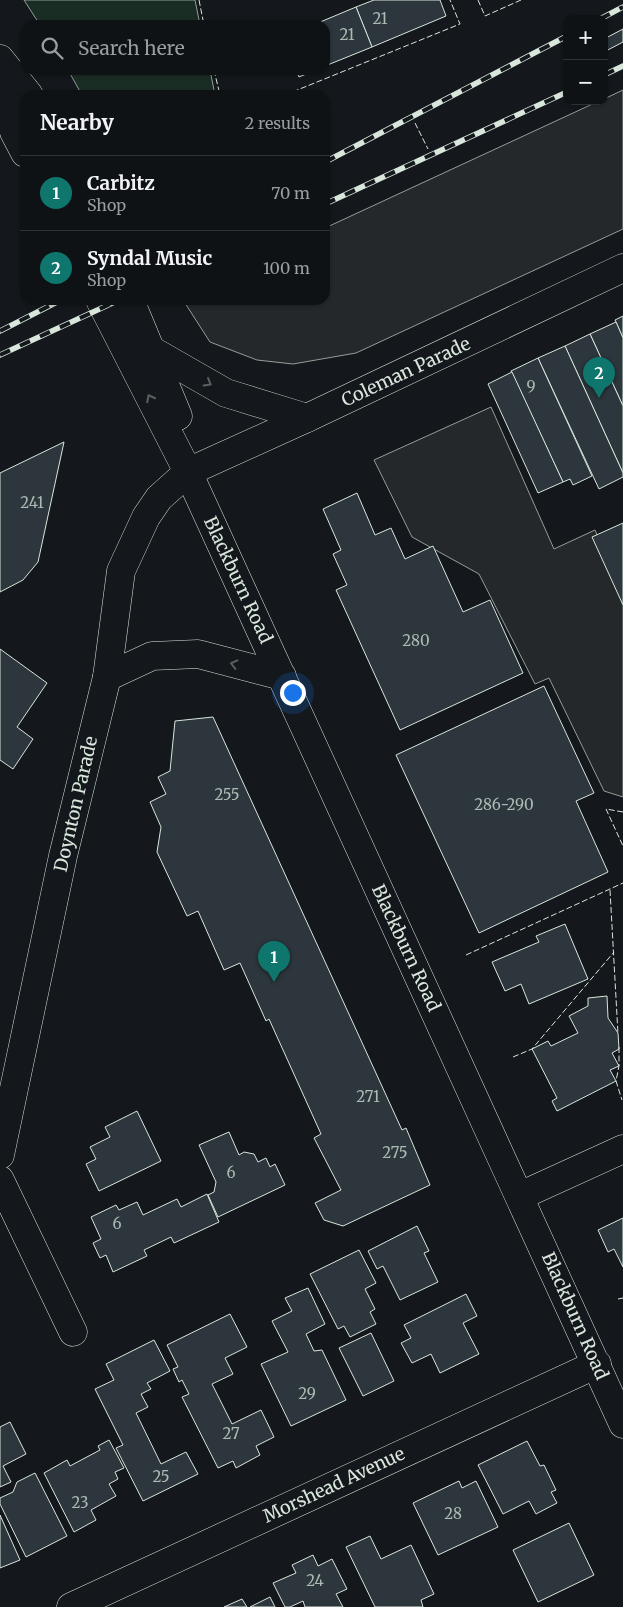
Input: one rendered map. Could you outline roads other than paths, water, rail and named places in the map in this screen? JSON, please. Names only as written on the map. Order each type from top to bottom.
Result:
[{"type":"street","points":[[0,59],[25,90]]},
{"type":"street","points":[[0,75],[14,132],[20,143]]},
{"type":"street","name":"Coleman Parade","points":[[188,472],[308,418],[623,268]]},
{"type":"street","name":"Blackburn Road","points":[[103,305],[188,472],[623,1424]]},
{"type":"street","name":"Blackburn Road","points":[[132,305],[183,430],[188,472]]},
{"type":"street","points":[[151,350],[226,393],[308,418]]},
{"type":"street","name":"Doynton Parade","points":[[0,1155],[63,856],[107,677],[121,571],[146,516],[159,498],[188,472]]},
{"type":"street","points":[[107,677],[152,656],[198,654],[282,676]]},
{"type":"street","points":[[520,1196],[623,1149]]},
{"type":"street","points":[[0,1180],[74,1332]]},
{"type":"street","name":"Morshead Avenue","points":[[71,1607],[597,1364]]},
{"type":"railway","points":[[608,15],[623,7]]},
{"type":"railway","points":[[330,159],[563,38]]},
{"type":"railway","points":[[608,73],[623,66]]},
{"type":"railway","points":[[330,202],[563,94]]},
{"type":"railway","points":[[0,331],[51,305]]},
{"type":"railway","points":[[0,355],[108,305]]},
{"type":"place","name":"Syndal Music","points":[[599,398]]},
{"type":"place","name":"Carbitz","points":[[274,982]]}]
